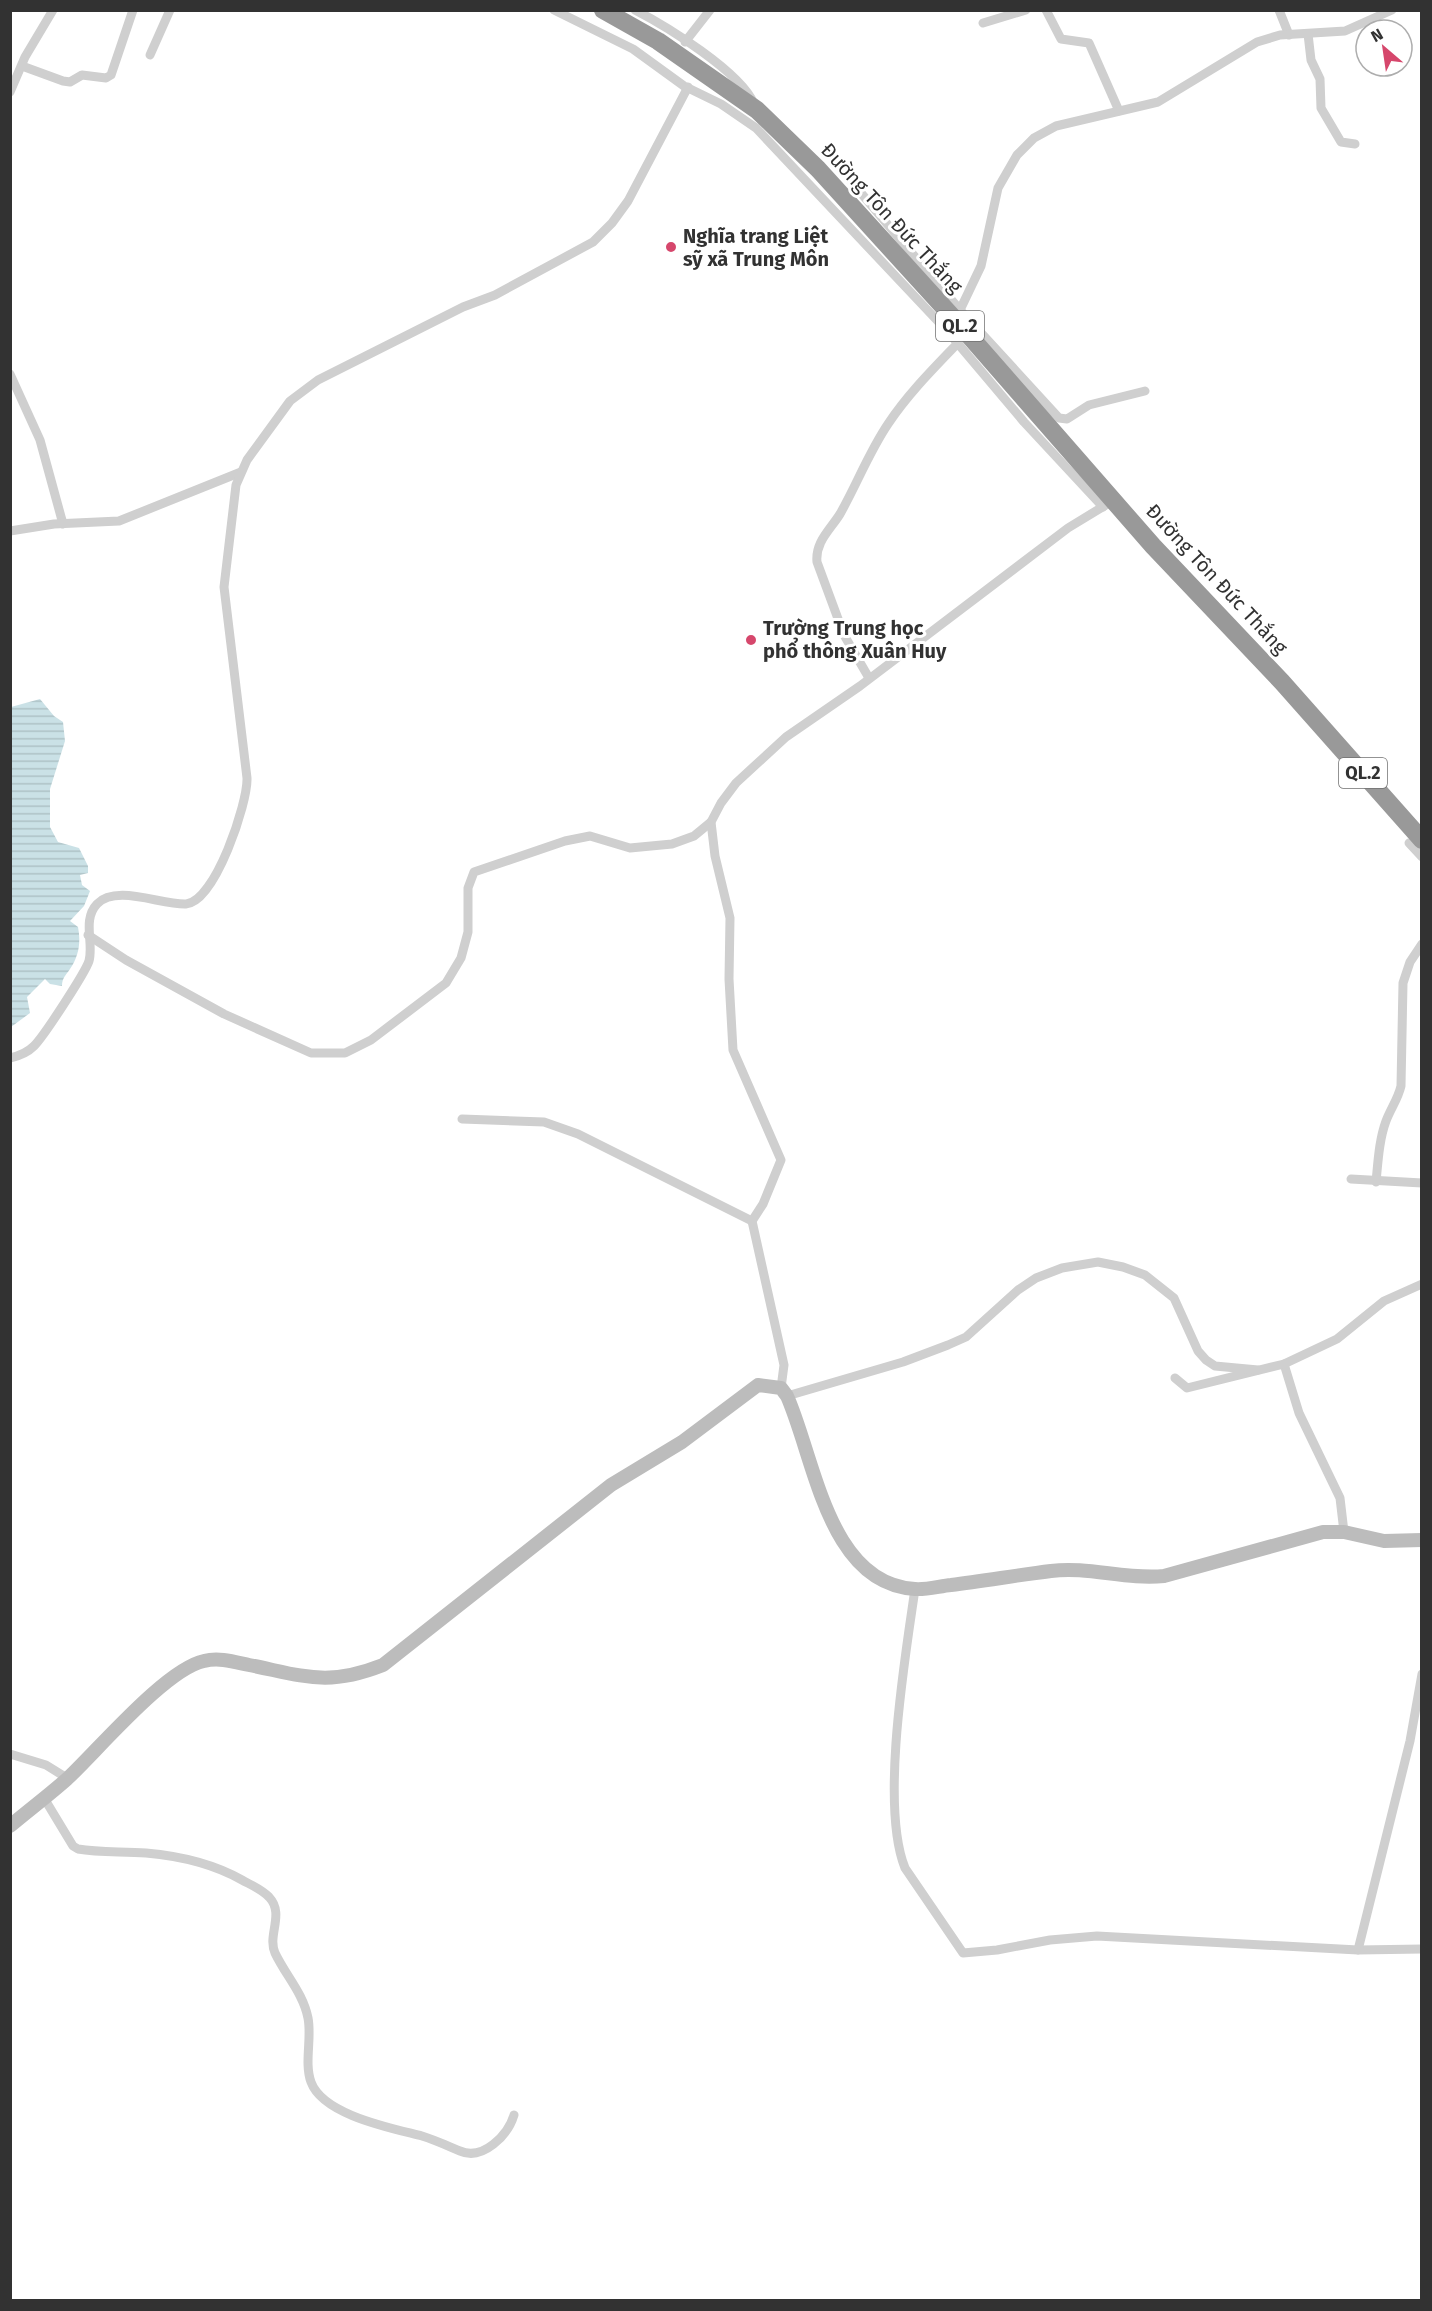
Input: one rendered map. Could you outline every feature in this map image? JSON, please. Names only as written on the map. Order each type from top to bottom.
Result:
[{"type":"highway","name":"Đường Tôn Đức Thắng","points":[[603,10],[658,41],[746,108],[818,169],[958,321],[1108,503],[1304,706],[1415,842]]},
{"type":"street","points":[[10,92],[53,10]]},
{"type":"street","points":[[22,66],[63,81],[70,82],[82,75],[106,78],[111,75],[133,10]]},
{"type":"street","points":[[150,55],[170,10]]},
{"type":"street","points":[[554,10],[633,49],[687,84],[746,108],[747,90],[703,59],[685,42],[635,10]]},
{"type":"street","points":[[685,42],[710,10]]},
{"type":"street","points":[[983,23],[1026,10]]},
{"type":"street","points":[[1046,10],[1061,39],[1086,41],[1094,49],[1119,111]]},
{"type":"street","points":[[1279,10],[1289,35]]},
{"type":"street","points":[[88,935],[126,960],[235,1019],[311,1053],[345,1053],[371,1040],[446,983],[461,958],[468,932],[468,888],[474,872],[565,841],[590,836],[630,848],[672,844],[694,837],[711,822],[726,795],[760,759],[786,737],[869,678],[1068,528],[1108,503],[1024,422],[958,343],[958,321],[981,266],[998,188],[1017,155],[1034,138],[1047,130],[1158,102],[1254,44],[1289,35],[1345,31],[1376,14],[1392,10]]},
{"type":"street","points":[[1308,34],[1311,60],[1320,79],[1321,108],[1341,142],[1355,144]]},
{"type":"street","points":[[10,1058],[20,1056],[35,1045],[88,963],[88,935],[92,912],[105,898],[118,894],[188,904],[201,897],[219,868],[245,805],[247,778],[224,587],[234,502],[241,472],[290,401],[303,389],[463,307],[495,295],[592,242],[628,201],[687,84]]},
{"type":"street","points":[[850,180],[958,321],[1062,420],[1089,405],[1145,391]]},
{"type":"street","points":[[869,678],[844,635],[817,562],[816,552],[887,425],[908,396],[958,343]]},
{"type":"street","points":[[10,375],[40,440],[63,524]]},
{"type":"street","points":[[11,529],[119,521],[241,472]]},
{"type":"street","points":[[711,822],[715,855],[730,918],[729,979],[733,1050],[781,1160],[763,1204],[752,1221],[784,1365],[784,1392],[830,1522],[869,1572],[887,1583],[915,1589],[1053,1571],[1124,1578],[1164,1576],[1323,1532],[1344,1532],[1384,1541],[1422,1540]]},
{"type":"street","points":[[1415,842],[1422,857]]},
{"type":"street","points":[[1376,1182],[1380,1145],[1386,1120],[1398,1098],[1401,1086],[1403,983],[1410,962],[1422,944]]},
{"type":"street","points":[[462,1119],[544,1122],[578,1134],[752,1221]]},
{"type":"street","points":[[1351,1179],[1422,1183]]},
{"type":"street","points":[[10,1826],[67,1778],[166,1682],[187,1667],[205,1660],[222,1660],[311,1678],[336,1679],[356,1675],[383,1665],[610,1485],[700,1430],[751,1388],[768,1384],[784,1392],[903,1362],[948,1345],[966,1336],[1018,1290],[1036,1278],[1062,1268],[1098,1262],[1123,1267],[1145,1275],[1174,1298],[1198,1351],[1206,1360],[1215,1366],[1258,1370]]},
{"type":"street","points":[[1175,1378],[1187,1388],[1284,1364],[1337,1339],[1384,1300],[1422,1284]]},
{"type":"street","points":[[1284,1364],[1299,1413],[1340,1498],[1344,1532]]},
{"type":"street","points":[[915,1589],[895,1770],[899,1853],[905,1868],[963,1953],[998,1950],[1050,1940],[1097,1936],[1358,1950],[1422,1949]]},
{"type":"street","points":[[1358,1950],[1410,1741],[1422,1674]]},
{"type":"street","points":[[10,1754],[46,1765],[67,1778]]},
{"type":"street","points":[[44,1798],[78,1849],[147,1853],[210,1864],[259,1889],[270,1898],[277,1923],[273,1941],[275,1953],[301,1994],[308,2019],[311,2083],[318,2094],[342,2111],[424,2137],[464,2153],[475,2154],[499,2138],[511,2125],[514,2115]]},
{"type":"water","points":[[40,699],[54,716],[63,722],[65,741],[50,789],[50,827],[58,842],[79,848],[88,866],[88,873],[80,875],[82,885],[90,891],[84,906],[70,921],[78,927],[79,943],[77,954],[63,979],[62,986],[50,984],[45,979],[27,997],[30,1013],[11,1027],[11,707]]},
{"type":"place","name":"Nghĩa trang Liệt sỹ xã Trung Môn","points":[[671,247]]},
{"type":"place","name":"Trường Trung học phổ thông Xuân Huy","points":[[751,640]]}]
